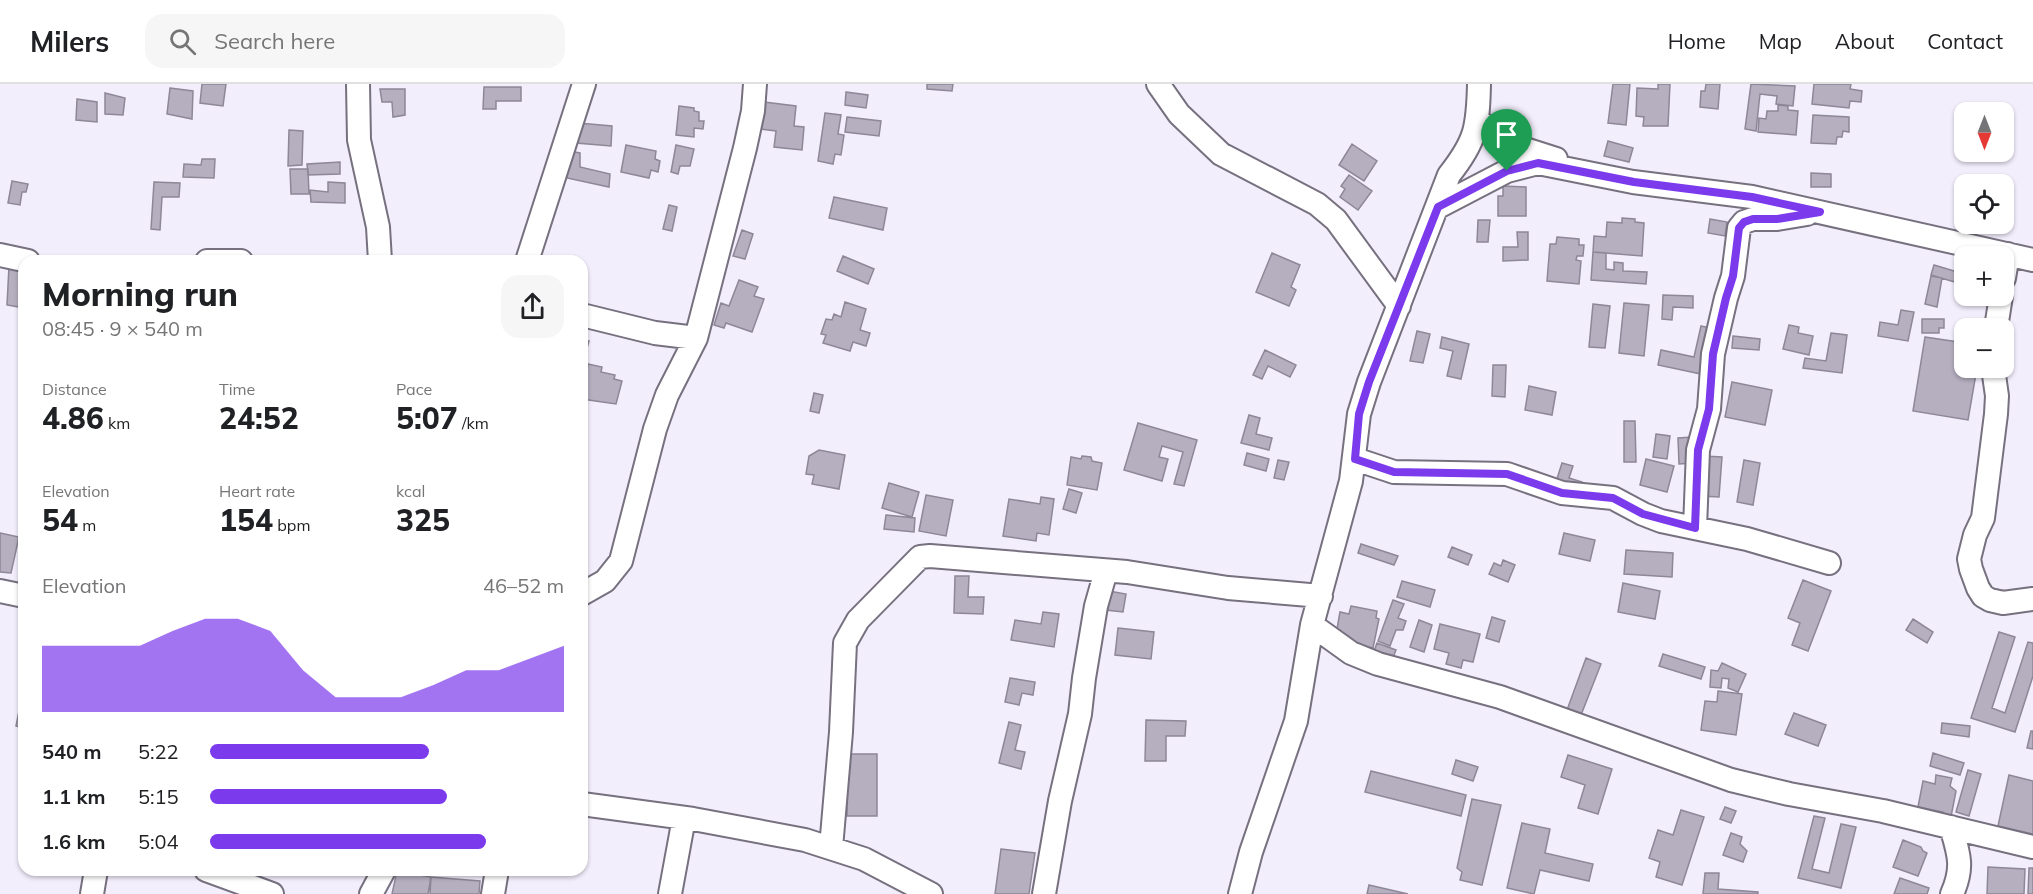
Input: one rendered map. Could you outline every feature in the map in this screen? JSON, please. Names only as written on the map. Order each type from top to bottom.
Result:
[{"type":"street","points":[[358,84],[359,140],[378,228],[380,255]]},
{"type":"street","points":[[529,255],[584,84]]},
{"type":"street","points":[[588,591],[605,581],[621,561],[655,429],[667,395],[696,338],[745,148],[753,111],[755,84]]},
{"type":"street","points":[[1158,84],[1179,114],[1221,154],[1317,204],[1336,220],[1399,306]]},
{"type":"street","points":[[1240,894],[1251,852],[1296,721],[1312,626],[1351,481],[1359,414],[1369,382],[1449,175],[1466,154],[1479,120],[1479,84]]},
{"type":"street","points":[[1479,120],[1506,143],[1559,160],[1659,185]]},
{"type":"street","points":[[1438,207],[1507,171],[1538,163],[1634,182],[1752,197],[1972,246]]},
{"type":"street","points":[[1695,528],[1698,450],[1709,409],[1713,354],[1733,276],[1739,228],[1744,222],[1753,219],[1777,219],[1820,212]]},
{"type":"street","points":[[0,255],[18,259]]},
{"type":"street","points":[[2014,255],[2033,260]]},
{"type":"street","points":[[588,316],[655,333],[696,338]]},
{"type":"street","points":[[1994,378],[1996,414],[1983,518],[1975,535],[1970,559],[1971,569],[1978,588],[1983,596],[1990,600],[2003,603],[2033,599]]},
{"type":"street","points":[[1355,459],[1394,472],[1507,474],[1562,493],[1613,498],[1643,514],[1747,539],[1829,563]]},
{"type":"street","points":[[831,848],[841,732],[845,642],[858,620],[916,560],[930,556],[1106,571],[1228,588],[1321,596]]},
{"type":"street","points":[[1044,894],[1060,801],[1080,714],[1096,606],[1106,571]]},
{"type":"street","points":[[0,591],[18,595]]},
{"type":"street","points":[[1312,626],[1351,653],[1378,664],[1500,698],[1731,780],[1789,794],[1883,811],[2033,846]]},
{"type":"street","points":[[588,805],[684,818],[805,840],[864,859],[931,894]]},
{"type":"street","points":[[670,894],[684,818]]},
{"type":"street","points":[[1952,827],[1960,864],[1959,878],[1952,894]]},
{"type":"street","points":[[92,894],[95,876]]},
{"type":"street","points":[[229,876],[259,884]]},
{"type":"street","points":[[371,894],[381,876]]},
{"type":"street","points":[[493,894],[496,876]]},
{"type":"building","points":[[202,84],[226,84],[223,106],[200,103]]},
{"type":"building","points":[[927,84],[953,84],[952,91],[927,89]]},
{"type":"building","points":[[1613,84],[1630,84],[1626,125],[1608,123]]},
{"type":"building","points":[[1658,84],[1670,84],[1668,126],[1643,126],[1644,117],[1636,116],[1637,88],[1658,89]]},
{"type":"building","points":[[1706,84],[1720,84],[1718,109],[1700,107],[1701,91],[1705,91]]},
{"type":"building","points":[[1751,84],[1795,86],[1793,106],[1776,104],[1777,96],[1760,94],[1756,131],[1745,129]]},
{"type":"building","points":[[1814,84],[1851,84],[1850,89],[1862,91],[1861,102],[1850,101],[1849,108],[1812,104]]},
{"type":"building","points":[[484,87],[521,87],[521,101],[496,101],[496,109],[483,109]]},
{"type":"building","points":[[170,88],[193,91],[192,119],[167,114]]},
{"type":"building","points":[[380,89],[405,89],[405,115],[393,117],[392,102],[382,102]]},
{"type":"building","points":[[846,92],[868,95],[866,108],[845,105]]},
{"type":"building","points":[[105,93],[125,98],[123,115],[105,114]]},
{"type":"building","points":[[77,99],[97,102],[97,122],[76,120]]},
{"type":"building","points":[[764,102],[796,106],[794,126],[804,127],[802,150],[774,147],[776,131],[761,129]]},
{"type":"building","points":[[1778,105],[1788,106],[1788,110],[1798,111],[1796,135],[1758,132],[1759,118],[1766,119],[1767,111],[1778,111]]},
{"type":"building","points":[[679,106],[694,108],[694,111],[699,112],[699,121],[704,121],[703,129],[694,128],[694,137],[676,135]]},
{"type":"building","points":[[825,113],[841,115],[838,134],[844,135],[841,155],[835,154],[833,164],[818,161]]},
{"type":"building","points":[[1813,115],[1849,117],[1849,132],[1843,131],[1842,137],[1837,137],[1836,144],[1811,143]]},
{"type":"building","points":[[847,117],[881,121],[879,136],[845,132]]},
{"type":"building","points":[[578,123],[612,126],[611,146],[576,143]]},
{"type":"building","points":[[289,130],[303,131],[302,165],[288,166]]},
{"type":"building","points":[[1608,141],[1633,148],[1629,162],[1604,156]]},
{"type":"building","points":[[1352,144],[1377,161],[1364,181],[1339,165]]},
{"type":"building","points":[[626,145],[656,151],[655,159],[660,161],[658,172],[651,170],[649,178],[621,172]]},
{"type":"building","points":[[676,145],[694,149],[690,166],[680,166],[678,174],[671,172]]},
{"type":"building","points":[[569,151],[580,153],[580,167],[610,174],[609,187],[567,178]]},
{"type":"building","points":[[202,159],[215,159],[214,178],[183,177],[184,164],[201,165]]},
{"type":"building","points":[[340,162],[340,174],[308,175],[307,164]]},
{"type":"building","points":[[290,169],[308,169],[309,194],[291,194]]},
{"type":"building","points":[[1811,173],[1831,174],[1831,187],[1811,187]]},
{"type":"building","points":[[1349,175],[1372,191],[1358,210],[1340,197],[1345,189],[1341,186]]},
{"type":"building","points":[[12,181],[28,184],[26,192],[22,192],[20,205],[8,203]]},
{"type":"building","points":[[154,182],[180,183],[179,197],[162,197],[160,230],[151,229]]},
{"type":"building","points":[[328,182],[345,183],[345,203],[311,202],[310,190],[328,192]]},
{"type":"building","points":[[1503,186],[1526,187],[1526,216],[1498,216],[1498,196],[1503,196]]},
{"type":"building","points":[[834,197],[887,208],[883,230],[829,218]]},
{"type":"building","points":[[669,205],[677,207],[672,231],[663,229]]},
{"type":"building","points":[[1622,218],[1635,219],[1635,222],[1644,223],[1642,256],[1593,252],[1594,236],[1606,237],[1607,222],[1622,223]]},
{"type":"building","points":[[1710,219],[1727,222],[1725,236],[1708,233]]},
{"type":"building","points":[[1478,220],[1490,220],[1488,242],[1477,242]]},
{"type":"building","points":[[742,230],[753,234],[745,259],[733,256]]},
{"type":"building","points":[[1517,232],[1528,232],[1528,260],[1503,261],[1503,247],[1518,247]]},
{"type":"building","points":[[1557,237],[1579,239],[1579,245],[1584,245],[1583,256],[1577,256],[1576,260],[1581,261],[1579,284],[1547,281],[1550,244],[1556,244]]},
{"type":"building","points":[[1593,252],[1606,253],[1606,269],[1614,270],[1614,262],[1623,263],[1623,271],[1647,272],[1646,284],[1591,280]]},
{"type":"building","points":[[1272,253],[1300,265],[1291,287],[1296,290],[1289,306],[1256,292]]},
{"type":"building","points":[[843,256],[874,269],[868,284],[837,271]]},
{"type":"building","points":[[1934,265],[1954,271],[1954,282],[1931,275]]},
{"type":"building","points":[[9,266],[18,267],[18,307],[7,305]]},
{"type":"building","points":[[1931,276],[1942,278],[1937,307],[1925,304]]},
{"type":"building","points":[[739,280],[758,287],[754,296],[764,299],[752,332],[726,323],[724,328],[714,325],[721,303],[729,306]]},
{"type":"building","points":[[1663,295],[1693,296],[1693,308],[1673,307],[1672,320],[1662,319]]},
{"type":"building","points":[[845,302],[866,309],[860,330],[870,333],[866,346],[853,342],[850,351],[823,343],[826,335],[821,334],[826,319],[832,320],[834,314],[841,317]]},
{"type":"building","points":[[1624,303],[1649,305],[1644,356],[1619,353]]},
{"type":"building","points":[[1593,304],[1610,306],[1605,348],[1589,347]]},
{"type":"building","points":[[1901,310],[1914,312],[1908,341],[1878,336],[1880,322],[1898,325]]},
{"type":"building","points":[[1922,319],[1944,319],[1944,328],[1939,328],[1939,333],[1922,333]]},
{"type":"building","points":[[1789,325],[1799,327],[1798,333],[1813,336],[1809,355],[1783,349]]},
{"type":"building","points":[[1701,326],[1711,328],[1701,374],[1658,365],[1661,350],[1694,357]]},
{"type":"building","points":[[1417,331],[1430,334],[1423,363],[1410,361]]},
{"type":"building","points":[[1831,333],[1847,335],[1842,373],[1803,368],[1805,358],[1826,361]]},
{"type":"building","points":[[1733,336],[1760,339],[1759,350],[1732,348]]},
{"type":"building","points":[[1442,337],[1469,344],[1461,379],[1447,376],[1453,351],[1440,348]]},
{"type":"building","points":[[1925,337],[1954,341],[1954,378],[1975,378],[1968,420],[1913,411]]},
{"type":"building","points":[[1265,350],[1296,365],[1290,377],[1268,366],[1262,379],[1253,375]]},
{"type":"building","points":[[588,364],[602,367],[601,372],[615,375],[614,379],[622,381],[616,404],[588,400]]},
{"type":"building","points":[[1493,365],[1506,365],[1505,397],[1492,396]]},
{"type":"building","points":[[1732,382],[1772,390],[1765,425],[1725,417]]},
{"type":"building","points":[[1529,386],[1556,392],[1552,415],[1525,410]]},
{"type":"building","points":[[814,393],[823,395],[819,413],[810,411]]},
{"type":"building","points":[[1249,415],[1260,418],[1256,434],[1272,438],[1269,450],[1241,443]]},
{"type":"building","points":[[1624,421],[1635,421],[1636,462],[1624,462]]},
{"type":"building","points":[[1138,423],[1197,440],[1184,486],[1174,484],[1183,452],[1162,446],[1159,457],[1168,459],[1162,481],[1124,470]]},
{"type":"building","points":[[1656,434],[1670,436],[1667,459],[1653,457]]},
{"type":"building","points":[[1692,437],[1693,463],[1679,464],[1678,438]]},
{"type":"building","points":[[819,450],[845,455],[839,489],[812,484],[814,475],[806,474],[809,456]]},
{"type":"building","points":[[1247,453],[1269,459],[1266,471],[1244,465]]},
{"type":"building","points":[[1082,456],[1091,457],[1092,461],[1102,463],[1097,490],[1067,485],[1071,457],[1081,459]]},
{"type":"building","points":[[1703,456],[1722,457],[1719,497],[1700,496]]},
{"type":"building","points":[[1646,459],[1674,466],[1667,492],[1640,485]]},
{"type":"building","points":[[1278,460],[1289,462],[1284,480],[1274,478]]},
{"type":"building","points":[[1744,460],[1760,463],[1753,505],[1737,502]]},
{"type":"building","points":[[1562,463],[1573,466],[1569,478],[1582,482],[1579,492],[1555,485]]},
{"type":"building","points":[[889,483],[919,492],[912,517],[882,508]]},
{"type":"building","points":[[1069,489],[1082,493],[1076,513],[1063,509]]},
{"type":"building","points":[[926,495],[953,500],[946,536],[919,531]]},
{"type":"building","points":[[1041,497],[1054,499],[1049,535],[1037,533],[1036,541],[1003,536],[1009,499],[1040,504]]},
{"type":"building","points":[[886,515],[915,518],[914,532],[884,529]]},
{"type":"building","points":[[0,533],[18,537],[11,573],[0,572]]},
{"type":"building","points":[[1564,533],[1595,540],[1590,561],[1559,554]]},
{"type":"building","points":[[1361,544],[1398,556],[1394,565],[1358,553]]},
{"type":"building","points":[[1452,547],[1472,555],[1468,565],[1448,557]]},
{"type":"building","points":[[1626,550],[1673,553],[1672,577],[1624,574]]},
{"type":"building","points":[[1503,560],[1515,565],[1508,582],[1489,574],[1494,563],[1501,566]]},
{"type":"building","points":[[955,576],[969,576],[968,597],[984,597],[983,614],[954,613]]},
{"type":"building","points":[[1803,580],[1831,591],[1808,651],[1792,645],[1800,623],[1788,618]]},
{"type":"building","points":[[1402,581],[1435,590],[1430,607],[1397,597]]},
{"type":"building","points":[[1623,583],[1660,591],[1655,619],[1618,612]]},
{"type":"building","points":[[1109,591],[1126,594],[1123,612],[1106,610]]},
{"type":"building","points":[[1393,600],[1404,604],[1398,618],[1406,621],[1403,630],[1396,630],[1390,646],[1378,641]]},
{"type":"building","points":[[1351,606],[1377,611],[1376,618],[1379,619],[1373,648],[1335,640],[1340,612],[1349,614]]},
{"type":"building","points":[[1043,612],[1059,614],[1054,647],[1011,640],[1015,620],[1041,624]]},
{"type":"building","points":[[1492,617],[1505,621],[1499,642],[1486,638]]},
{"type":"building","points":[[1913,619],[1933,632],[1927,643],[1906,630]]},
{"type":"building","points":[[1419,620],[1432,625],[1424,652],[1410,647]]},
{"type":"building","points":[[1440,624],[1480,634],[1473,662],[1463,660],[1461,668],[1446,664],[1449,653],[1434,649]]},
{"type":"building","points":[[1118,628],[1154,632],[1151,659],[1115,655]]},
{"type":"building","points":[[1999,632],[2015,637],[1992,708],[2005,713],[2028,642],[2033,643],[2033,676],[2015,732],[1971,718]]},
{"type":"building","points":[[1377,643],[1396,650],[1392,660],[1373,654]]},
{"type":"building","points":[[1663,654],[1705,667],[1701,679],[1659,666]]},
{"type":"building","points":[[1586,658],[1601,664],[1581,715],[1567,710]]},
{"type":"building","points":[[1722,663],[1746,674],[1738,692],[1728,688],[1729,679],[1722,678],[1721,688],[1710,687],[1711,670],[1718,671]]},
{"type":"building","points":[[1010,678],[1035,682],[1033,695],[1022,693],[1019,705],[1005,702]]},
{"type":"building","points":[[1718,691],[1742,694],[1736,735],[1701,730],[1705,701],[1717,702]]},
{"type":"building","points":[[1794,713],[1826,725],[1818,746],[1785,734]]},
{"type":"building","points":[[1146,720],[1186,721],[1185,736],[1166,736],[1166,761],[1145,761]]},
{"type":"building","points":[[1009,722],[1021,725],[1015,750],[1025,752],[1021,769],[999,763]]},
{"type":"building","points":[[1942,723],[1970,726],[1969,737],[1941,733]]},
{"type":"building","points":[[2031,731],[2033,731],[2033,749],[2027,748]]},
{"type":"building","points":[[1933,753],[1964,763],[1960,775],[1930,766]]},
{"type":"building","points":[[847,754],[877,754],[877,816],[847,816]]},
{"type":"building","points":[[1568,755],[1612,769],[1598,814],[1578,808],[1585,785],[1561,777]]},
{"type":"building","points":[[1456,760],[1478,767],[1473,781],[1452,774]]},
{"type":"building","points":[[1968,770],[1981,774],[1969,816],[1956,812]]},
{"type":"building","points":[[1371,771],[1466,795],[1461,816],[1365,792]]},
{"type":"building","points":[[1936,775],[1952,778],[1950,786],[1956,791],[1949,827],[1940,825],[1943,812],[1918,807],[1923,781],[1935,784]]},
{"type":"building","points":[[2009,775],[2033,781],[2033,834],[1998,826]]},
{"type":"building","points":[[1472,799],[1501,805],[1482,885],[1460,880],[1462,872],[1457,868]]},
{"type":"building","points":[[1725,807],[1736,811],[1731,823],[1720,819]]},
{"type":"building","points":[[1681,810],[1704,817],[1682,885],[1656,877],[1660,862],[1649,858],[1658,830],[1673,835]]},
{"type":"building","points":[[1814,816],[1825,818],[1812,869],[1829,873],[1841,824],[1856,827],[1841,888],[1798,878]]},
{"type":"building","points":[[1522,823],[1550,829],[1545,853],[1593,864],[1589,881],[1540,870],[1534,894],[1507,888]]},
{"type":"building","points":[[1731,833],[1742,837],[1740,844],[1747,851],[1743,862],[1723,855]]},
{"type":"building","points":[[1903,840],[1921,847],[1927,853],[1918,876],[1893,867]]},
{"type":"building","points":[[1001,849],[1035,853],[1029,894],[995,894]]},
{"type":"building","points":[[1988,867],[2025,869],[2024,894],[1987,894]]},
{"type":"building","points":[[2029,868],[2033,868],[2033,894],[2028,894]]},
{"type":"building","points":[[1705,873],[1719,873],[1718,889],[1758,892],[1758,894],[1703,894]]},
{"type":"building","points":[[396,876],[431,877],[428,894],[392,894]]},
{"type":"building","points":[[431,877],[480,881],[479,894],[430,894]]},
{"type":"building","points":[[1900,878],[1929,888],[1927,894],[1894,894]]},
{"type":"building","points":[[1369,885],[1408,894],[1367,894]]},
{"type":"route","points":[[1538,163],[1634,182],[1752,197],[1820,212],[1777,219],[1753,219],[1744,222],[1737,233],[1733,276],[1713,354],[1711,397],[1698,450],[1695,528],[1661,521],[1613,498],[1562,493],[1507,474],[1394,472],[1381,470],[1355,459],[1359,414],[1369,382],[1438,207],[1507,171],[1538,163]]}]
